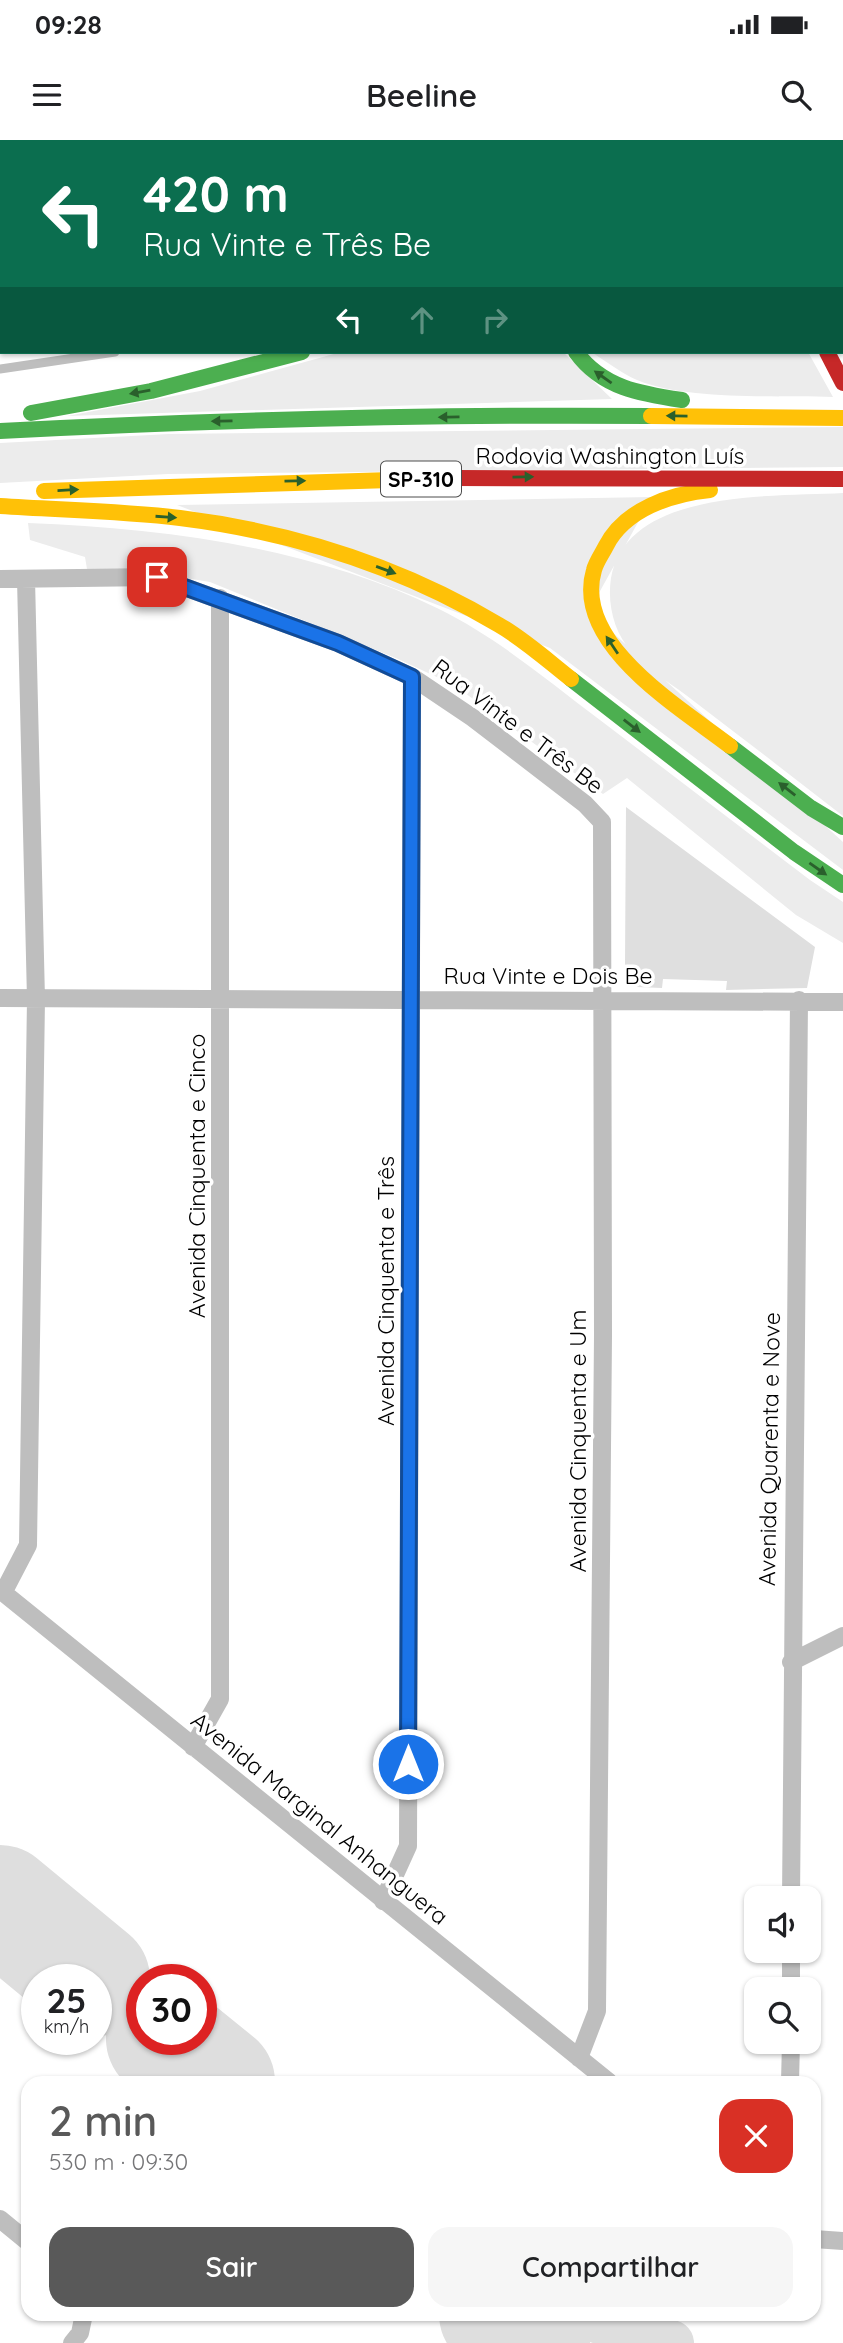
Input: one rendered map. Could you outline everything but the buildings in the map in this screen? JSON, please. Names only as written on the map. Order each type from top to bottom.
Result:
[{"type":"highway","points":[[0,420],[151,391],[294,354]]},
{"type":"highway","points":[[578,354],[605,380],[635,393],[788,418]]},
{"type":"highway","points":[[830,357],[843,383]]},
{"type":"highway","name":"Rodovia Washington Luís","points":[[0,431],[175,422],[533,415],[843,418]]},
{"type":"highway","name":"Rodovia Washington Luís","points":[[0,494],[170,484],[521,477],[843,479]]},
{"type":"highway","points":[[816,479],[698,491],[642,509],[618,527],[602,549],[594,575],[592,602],[600,628],[624,663],[811,808],[843,827]]},
{"type":"highway","points":[[0,506],[179,518],[272,534],[357,559],[432,587],[502,626],[794,852],[843,886]]},
{"type":"street","name":"Rua Vinte e Três Be","points":[[0,579],[157,577],[338,643],[412,677],[484,726],[586,804],[602,822]]},
{"type":"street","points":[[2,1592],[28,1545],[36,999],[26,579]]},
{"type":"street","name":"Avenida Cinquenta e Cinco","points":[[193,1747],[219,1699],[220,598]]},
{"type":"street","name":"Avenida Cinquenta e Três","points":[[383,1901],[408,1846],[412,677]]},
{"type":"street","name":"Avenida Cinquenta e Um","points":[[579,2058],[597,2011],[602,822]]},
{"type":"street","name":"Rua Vinte e Dois Be","points":[[0,998],[843,1002]]},
{"type":"street","name":"Avenida Quarenta e Nove","points":[[791,1886],[799,1000]]},
{"type":"street","name":"Avenida Marginal Anhanguera","points":[[2,1592],[602,2076]]},
{"type":"street","points":[[791,1662],[843,1636]]},
{"type":"street","points":[[790,2054],[790,2076]]},
{"type":"street","points":[[0,2219],[21,2236]]},
{"type":"street","points":[[821,2239],[843,2241]]},
{"type":"street","points":[[72,2343],[80,2333],[83,2321]]},
{"type":"lane","points":[[0,369],[101,354]]},
{"type":"shaded area","points":[[334,354],[565,354],[612,399],[67,416],[200,391]]},
{"type":"shaded area","points":[[594,354],[809,354],[833,397],[734,396],[681,391],[637,380]]},
{"type":"shaded area","points":[[843,427],[843,467],[168,474],[0,483],[0,443],[169,434]]},
{"type":"shaded area","points":[[843,493],[843,816],[639,659],[616,627],[610,588],[611,578],[623,549],[644,527],[673,513],[707,503],[743,498]]},
{"type":"shaded area","points":[[652,497],[589,611],[843,842],[843,870],[550,648],[177,505]]},
{"type":"shaded area","points":[[28,523],[186,536],[290,556],[391,588],[461,620],[522,661],[810,880],[843,902],[843,943],[796,915],[627,778],[603,794],[454,685],[398,659],[210,582],[161,574],[87,569],[85,557],[30,540]]},
{"type":"taxiway","points":[[600,2321],[671,2343]]},
{"type":"runway","points":[[0,1903],[74,1964]]},
{"type":"runway","points":[[184,2055],[210,2076]]},
{"type":"runway","points":[[505,2321],[532,2343]]},
{"type":"traffic: fast","points":[[31,413],[151,391],[294,354]]},
{"type":"traffic: fast","points":[[578,354],[598,374],[623,387],[682,400]]},
{"type":"traffic: fast","points":[[0,431],[326,419],[651,416]]},
{"type":"traffic: fast","points":[[571,679],[794,852],[843,885]]},
{"type":"traffic: fast","points":[[730,746],[811,808],[843,827]]},
{"type":"traffic: slow","points":[[651,416],[843,418]]},
{"type":"traffic: slow","points":[[44,491],[455,478]]},
{"type":"traffic: slow","points":[[710,490],[665,500],[637,513],[625,522],[614,533],[596,564],[592,597],[599,623],[614,648],[635,672],[730,746]]},
{"type":"traffic: slow","points":[[0,506],[180,518],[263,532],[345,555],[385,569],[462,604],[518,637],[571,679]]},
{"type":"traffic: jam","points":[[828,354],[843,383]]},
{"type":"traffic: jam","points":[[455,478],[843,479]]},
{"type":"route","points":[[157,577],[187,585],[338,643],[412,677],[408,1764]]}]
